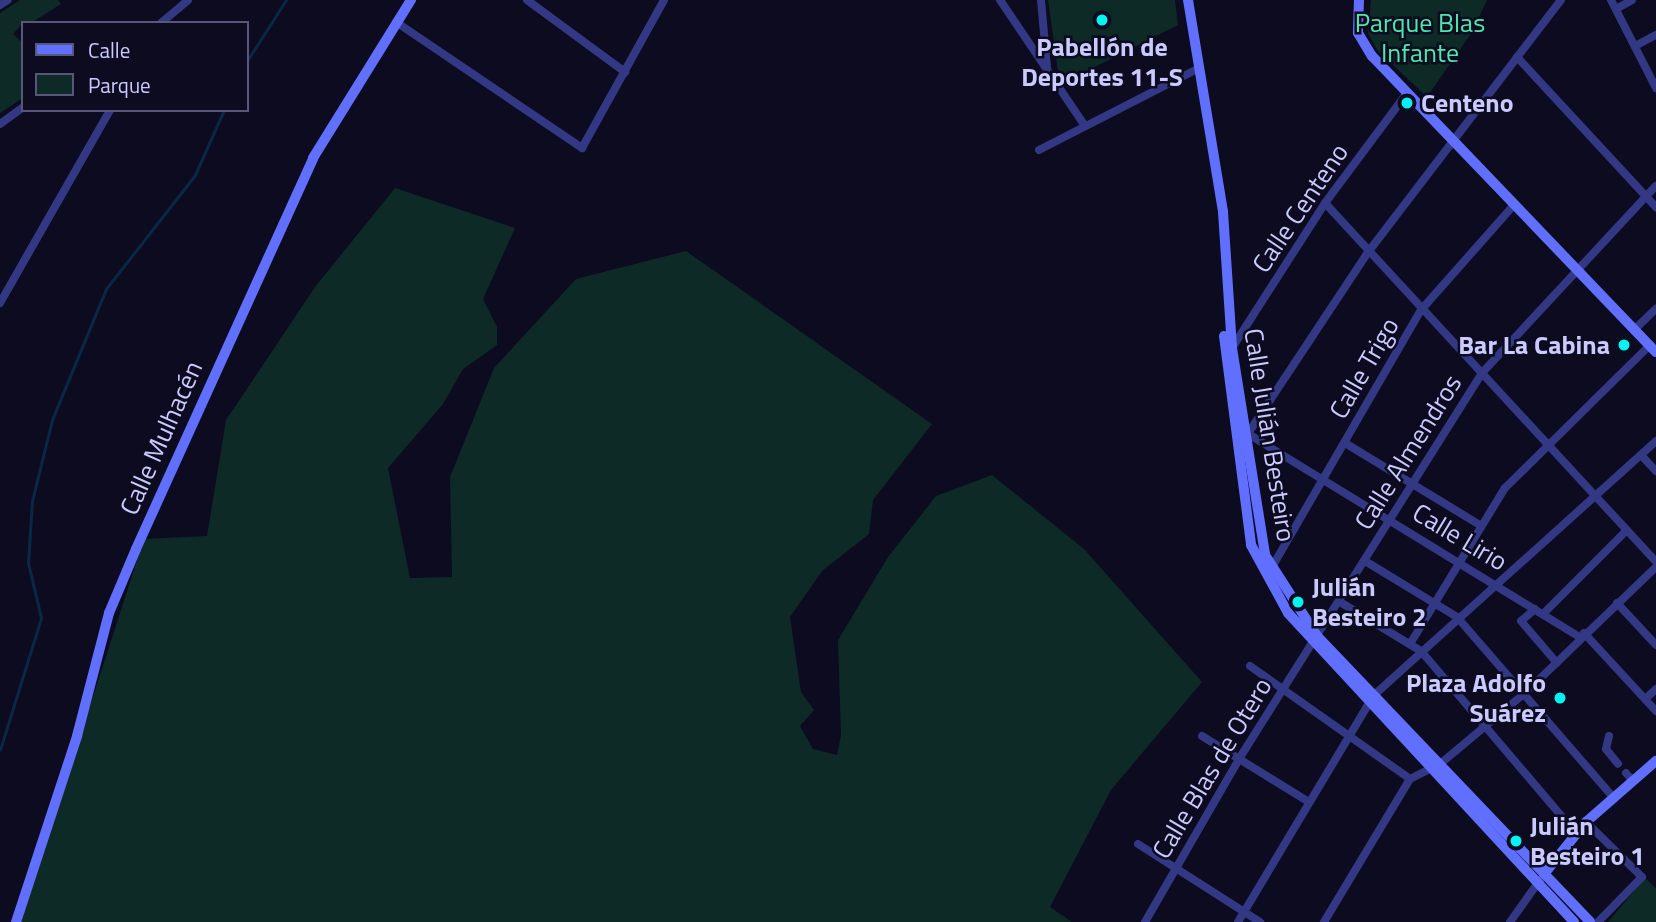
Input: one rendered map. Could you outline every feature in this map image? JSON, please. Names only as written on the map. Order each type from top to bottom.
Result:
[{"type":"street","points":[[0,5],[8,0]]},
{"type":"street","points":[[163,21],[188,0]]},
{"type":"street","name":"Calle Mulhacén","points":[[16,922],[77,736],[109,613],[136,549],[302,181],[411,0]]},
{"type":"street","points":[[527,0],[625,72]]},
{"type":"street","points":[[396,22],[582,148],[664,0]]},
{"type":"street","points":[[1000,0],[1085,126]]},
{"type":"street","points":[[1041,0],[1047,70]]},
{"type":"street","name":"Calle Julián Besteiro","points":[[1188,0],[1223,212],[1228,316],[1247,432],[1260,539],[1272,567],[1315,640]]},
{"type":"street","points":[[1359,0],[1358,33],[1372,56],[1653,348],[1505,488],[1480,525],[1410,644]]},
{"type":"street","points":[[1247,432],[1369,251],[1560,0]]},
{"type":"street","points":[[1632,0],[1613,4],[1655,84]]},
{"type":"street","points":[[1634,46],[1656,35]]},
{"type":"street","points":[[1517,57],[1656,207]]},
{"type":"street","points":[[1040,149],[1199,68]]},
{"type":"street","name":"Calle Centeno","points":[[1232,348],[1325,203],[1407,93]]},
{"type":"street","points":[[0,124],[21,108]]},
{"type":"street","points":[[0,303],[109,112]]},
{"type":"street","name":"Calle Almendros","points":[[1315,640],[1481,374],[1656,186]]},
{"type":"street","points":[[1324,922],[1410,779],[1428,767],[1440,764],[1525,693],[1656,564],[1325,203]]},
{"type":"street","name":"Calle Trigo","points":[[1272,567],[1421,310],[1514,205]]},
{"type":"street","points":[[1635,329],[1656,309]]},
{"type":"street","name":"Calle Julián Besteiro","points":[[1228,316],[1225,364],[1251,545],[1288,613],[1371,699],[1440,764],[1541,879],[1574,922]]},
{"type":"street","name":"Calle Lirio","points":[[1247,432],[1583,636],[1656,711]]},
{"type":"street","points":[[1238,922],[1371,699],[1495,582],[1656,441]]},
{"type":"street","points":[[1345,443],[1480,525]]},
{"type":"street","points":[[1641,455],[1656,471]]},
{"type":"street","points":[[1557,663],[1521,621],[1539,611],[1627,530]]},
{"type":"street","points":[[1365,561],[1457,617],[1614,798]]},
{"type":"street","points":[[1339,602],[1421,651],[1488,725],[1576,833]]},
{"type":"street","points":[[1617,603],[1656,645]]},
{"type":"street","name":"Calle Blas de Otero","points":[[1144,922],[1239,759],[1315,640]]},
{"type":"street","points":[[1250,666],[1350,734],[1410,779]]},
{"type":"street","points":[[1644,699],[1656,689]]},
{"type":"street","name":"Calle Julián Besteiro","points":[[1371,699],[1428,767],[1541,879]]},
{"type":"street","points":[[1202,736],[1309,802]]},
{"type":"street","points":[[1609,736],[1606,749],[1618,764]]},
{"type":"street","points":[[1510,922],[1576,833],[1614,798],[1630,777],[1656,761]]},
{"type":"street","points":[[1586,822],[1642,877],[1598,922]]},
{"type":"street","points":[[1138,844],[1177,866],[1260,922]]},
{"type":"street","points":[[1541,879],[1590,922]]},
{"type":"green space","points":[[20,0],[58,0],[61,4],[34,21],[21,21],[21,25],[13,34],[21,41],[21,99],[0,113],[0,13]]},
{"type":"green space","points":[[1048,0],[1175,0],[1178,25],[1067,81],[1058,71]]},
{"type":"green space","name":"Parque Blas Infante","points":[[1371,0],[1487,0],[1472,32],[1427,97],[1377,50],[1368,33]]},
{"type":"green space","points":[[395,188],[515,228],[483,299],[497,327],[497,345],[463,369],[443,404],[388,468],[410,578],[452,577],[450,477],[494,368],[576,279],[686,251],[932,424],[873,500],[869,534],[822,571],[790,617],[801,692],[814,710],[800,726],[813,749],[837,755],[841,735],[838,640],[888,557],[936,496],[992,475],[1084,549],[1202,682],[1111,790],[1050,907],[1072,922],[20,922],[144,539],[207,536],[226,420],[315,287]]},
{"type":"green space","points":[[1645,878],[1656,888],[1656,922],[1608,922]]},
{"type":"waterway","points":[[248,59],[286,0]]},
{"type":"waterway","points":[[0,750],[41,618],[28,563],[32,501],[52,420],[106,289],[195,175],[223,112]]},
{"type":"place","name":"Pabellón de Deportes 11-S","points":[[1102,20]]},
{"type":"place","name":"Centeno","points":[[1407,103]]},
{"type":"place","name":"Bar La Cabina","points":[[1624,345]]},
{"type":"place","name":"Julián Besteiro 2","points":[[1298,602]]},
{"type":"place","name":"Plaza Adolfo Suárez","points":[[1560,698]]},
{"type":"place","name":"Julián Besteiro 1","points":[[1516,841]]}]
